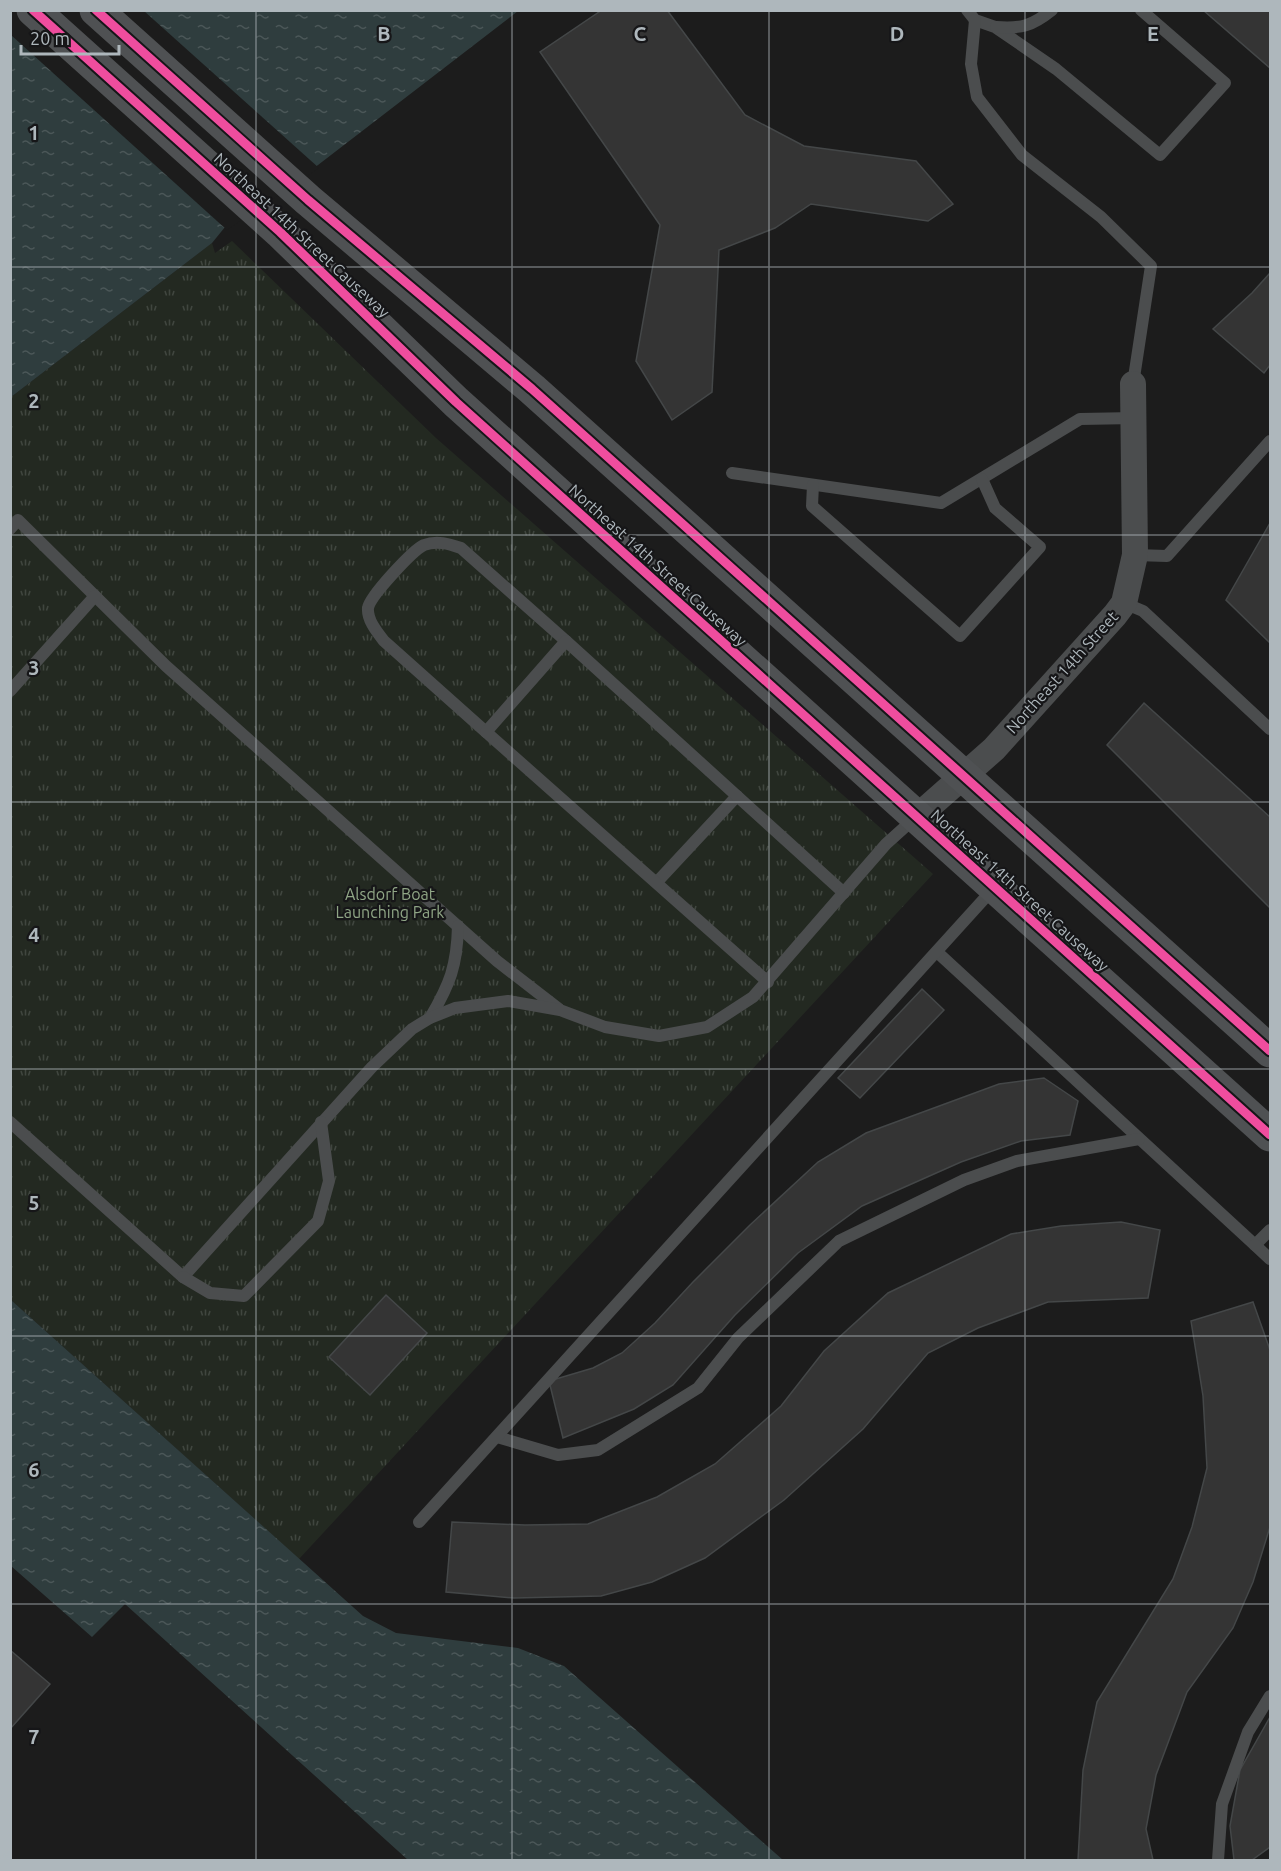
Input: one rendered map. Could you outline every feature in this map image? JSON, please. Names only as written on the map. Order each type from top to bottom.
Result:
[{"type":"main road","name":"Northeast 14th Street Causeway","points":[[33,10],[280,232],[456,402],[660,588],[1270,1135]]},
{"type":"main road","name":"Northeast 14th Street Causeway","points":[[96,10],[308,200],[532,389],[1270,1051]]},
{"type":"street","name":"Northeast 14th Street","points":[[917,817],[994,749],[1124,603],[1135,555],[1133,384]]},
{"type":"lane","points":[[995,27],[1016,29],[1035,23],[1052,10]]},
{"type":"lane","points":[[1133,384],[1151,266],[1101,216],[1022,155],[977,97],[971,64],[971,15],[995,27],[1056,69],[1160,155],[1225,83],[1141,10]]},
{"type":"lane","points":[[732,473],[941,503],[1080,419],[1135,418]]},
{"type":"lane","points":[[1135,555],[1167,556],[1270,441]]},
{"type":"lane","points":[[813,485],[812,506],[960,636],[1040,547],[995,508],[982,479]]},
{"type":"lane","points":[[10,529],[18,520],[166,666],[497,961],[560,1010]]},
{"type":"lane","points":[[768,982],[384,641],[372,626],[368,608],[373,596],[412,554],[425,544],[443,542],[461,548],[567,641],[844,893]]},
{"type":"lane","points":[[10,691],[95,596]]},
{"type":"lane","points":[[1124,603],[1143,611],[1270,729]]},
{"type":"lane","points":[[486,732],[567,641]]},
{"type":"lane","points":[[657,882],[737,796]]},
{"type":"lane","points":[[183,1277],[321,1122],[412,1029],[430,1017],[455,1008],[508,1001],[560,1010],[604,1027],[659,1036],[707,1027],[753,998],[886,844],[917,817]]},
{"type":"lane","points":[[419,1522],[994,887]]},
{"type":"lane","points":[[430,1017],[452,975],[458,949],[458,926]]},
{"type":"lane","points":[[937,952],[1270,1259]]},
{"type":"lane","points":[[10,1122],[183,1277],[210,1293],[244,1296],[318,1221],[329,1181],[321,1122]]},
{"type":"lane","points":[[497,1437],[558,1455],[598,1450],[698,1388],[738,1338],[839,1241],[964,1180],[1017,1161],[1139,1139]]},
{"type":"lane","points":[[1255,1245],[1270,1230]]},
{"type":"lane","points":[[1218,1860],[1222,1804],[1248,1732],[1270,1696]]},
{"type":"green space","name":"Alsdorf Boat Launching Park","points":[[232,241],[436,438],[933,874],[299,1559],[11,1300],[11,397],[212,243],[215,253]]},
{"type":"water","points":[[11,11],[518,11],[318,165],[225,227],[212,243],[11,397]]},
{"type":"water","points":[[11,1300],[363,1616],[396,1633],[518,1648],[564,1666],[783,1860],[408,1860],[125,1604],[92,1637],[11,1566]]},
{"type":"pier","points":[[11,11],[144,11],[319,168],[227,230],[11,35]]},
{"type":"building","points":[[602,10],[667,10],[745,115],[804,146],[916,161],[953,204],[928,221],[811,204],[775,228],[719,250],[712,392],[672,420],[636,361],[660,225],[540,52]]},
{"type":"building","points":[[1203,10],[1270,10],[1270,68]]},
{"type":"building","points":[[1270,273],[1270,365],[1264,373],[1213,329]]},
{"type":"building","points":[[1270,523],[1270,643],[1226,600]]},
{"type":"building","points":[[1144,703],[1270,817],[1270,908],[1107,745]]},
{"type":"building","points":[[922,989],[944,1010],[860,1098],[838,1078]]},
{"type":"building","points":[[1044,1078],[1078,1101],[1070,1135],[1021,1141],[961,1162],[862,1206],[798,1253],[735,1315],[673,1385],[634,1409],[563,1438],[549,1381],[593,1368],[622,1353],[655,1323],[750,1225],[818,1162],[866,1133],[999,1084]]},
{"type":"building","points":[[1121,1222],[1160,1230],[1148,1298],[1048,1302],[978,1328],[928,1353],[863,1429],[784,1500],[705,1558],[652,1582],[601,1596],[514,1598],[446,1592],[452,1522],[525,1525],[588,1524],[657,1497],[715,1464],[781,1406],[824,1351],[888,1293],[1011,1234],[1061,1226]]},
{"type":"building","points":[[386,1295],[427,1333],[370,1395],[329,1357]]},
{"type":"building","points":[[1253,1302],[1270,1350],[1270,1527],[1253,1582],[1233,1628],[1187,1692],[1156,1775],[1146,1829],[1153,1860],[1078,1860],[1083,1770],[1097,1702],[1173,1579],[1192,1527],[1207,1468],[1203,1396],[1191,1321]]},
{"type":"building","points":[[10,1650],[50,1684],[10,1729]]},
{"type":"building","points":[[1270,1717],[1270,1847],[1252,1860],[1234,1860],[1230,1826],[1240,1770]]},
{"type":"cycle path","points":[[33,10],[280,232],[456,402],[1270,1135]]},
{"type":"cycle path","points":[[96,10],[308,200],[532,389],[1270,1051]]}]
